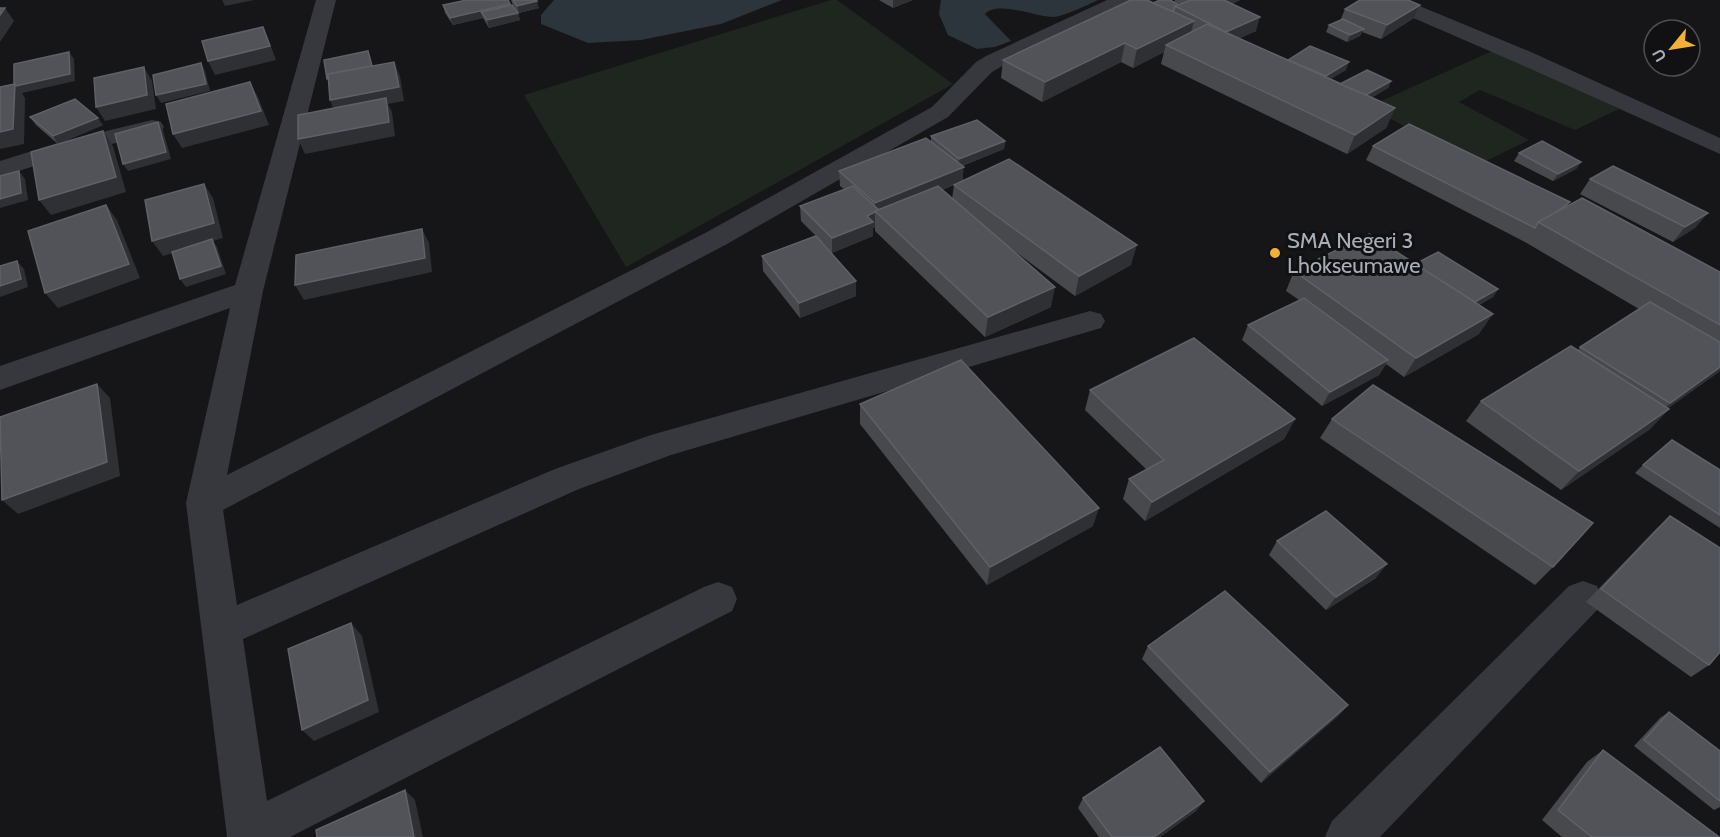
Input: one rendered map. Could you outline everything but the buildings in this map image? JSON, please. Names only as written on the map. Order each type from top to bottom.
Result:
[{"type":"street","points":[[326,0],[248,291],[204,503],[250,835],[718,599]]},
{"type":"street","points":[[204,503],[717,238],[940,112],[984,67],[994,61],[1123,0]]},
{"type":"street","points":[[1388,0],[1523,57],[1720,147]]},
{"type":"street","points":[[0,170],[70,147],[152,127]]},
{"type":"street","points":[[0,378],[248,291]]},
{"type":"street","points":[[221,630],[567,479],[663,444],[1090,321]]},
{"type":"street","points":[[1348,837],[1583,597]]},
{"type":"shaded area","points":[[554,0],[782,0],[721,24],[641,40],[588,43],[541,24],[541,15]]},
{"type":"shaded area","points":[[837,0],[953,84],[626,267],[524,95]]},
{"type":"shaded area","points":[[941,0],[1098,0],[1054,17],[1007,9],[991,10],[985,14],[1011,41],[995,47],[977,49],[948,35],[939,14]]},
{"type":"shaded area","points":[[1492,51],[1619,109],[1575,130],[1480,90],[1459,102],[1529,140],[1478,165],[1368,107]]},
{"type":"place","name":"SMA Negeri 3 Lhokseumawe","points":[[1275,253]]}]
